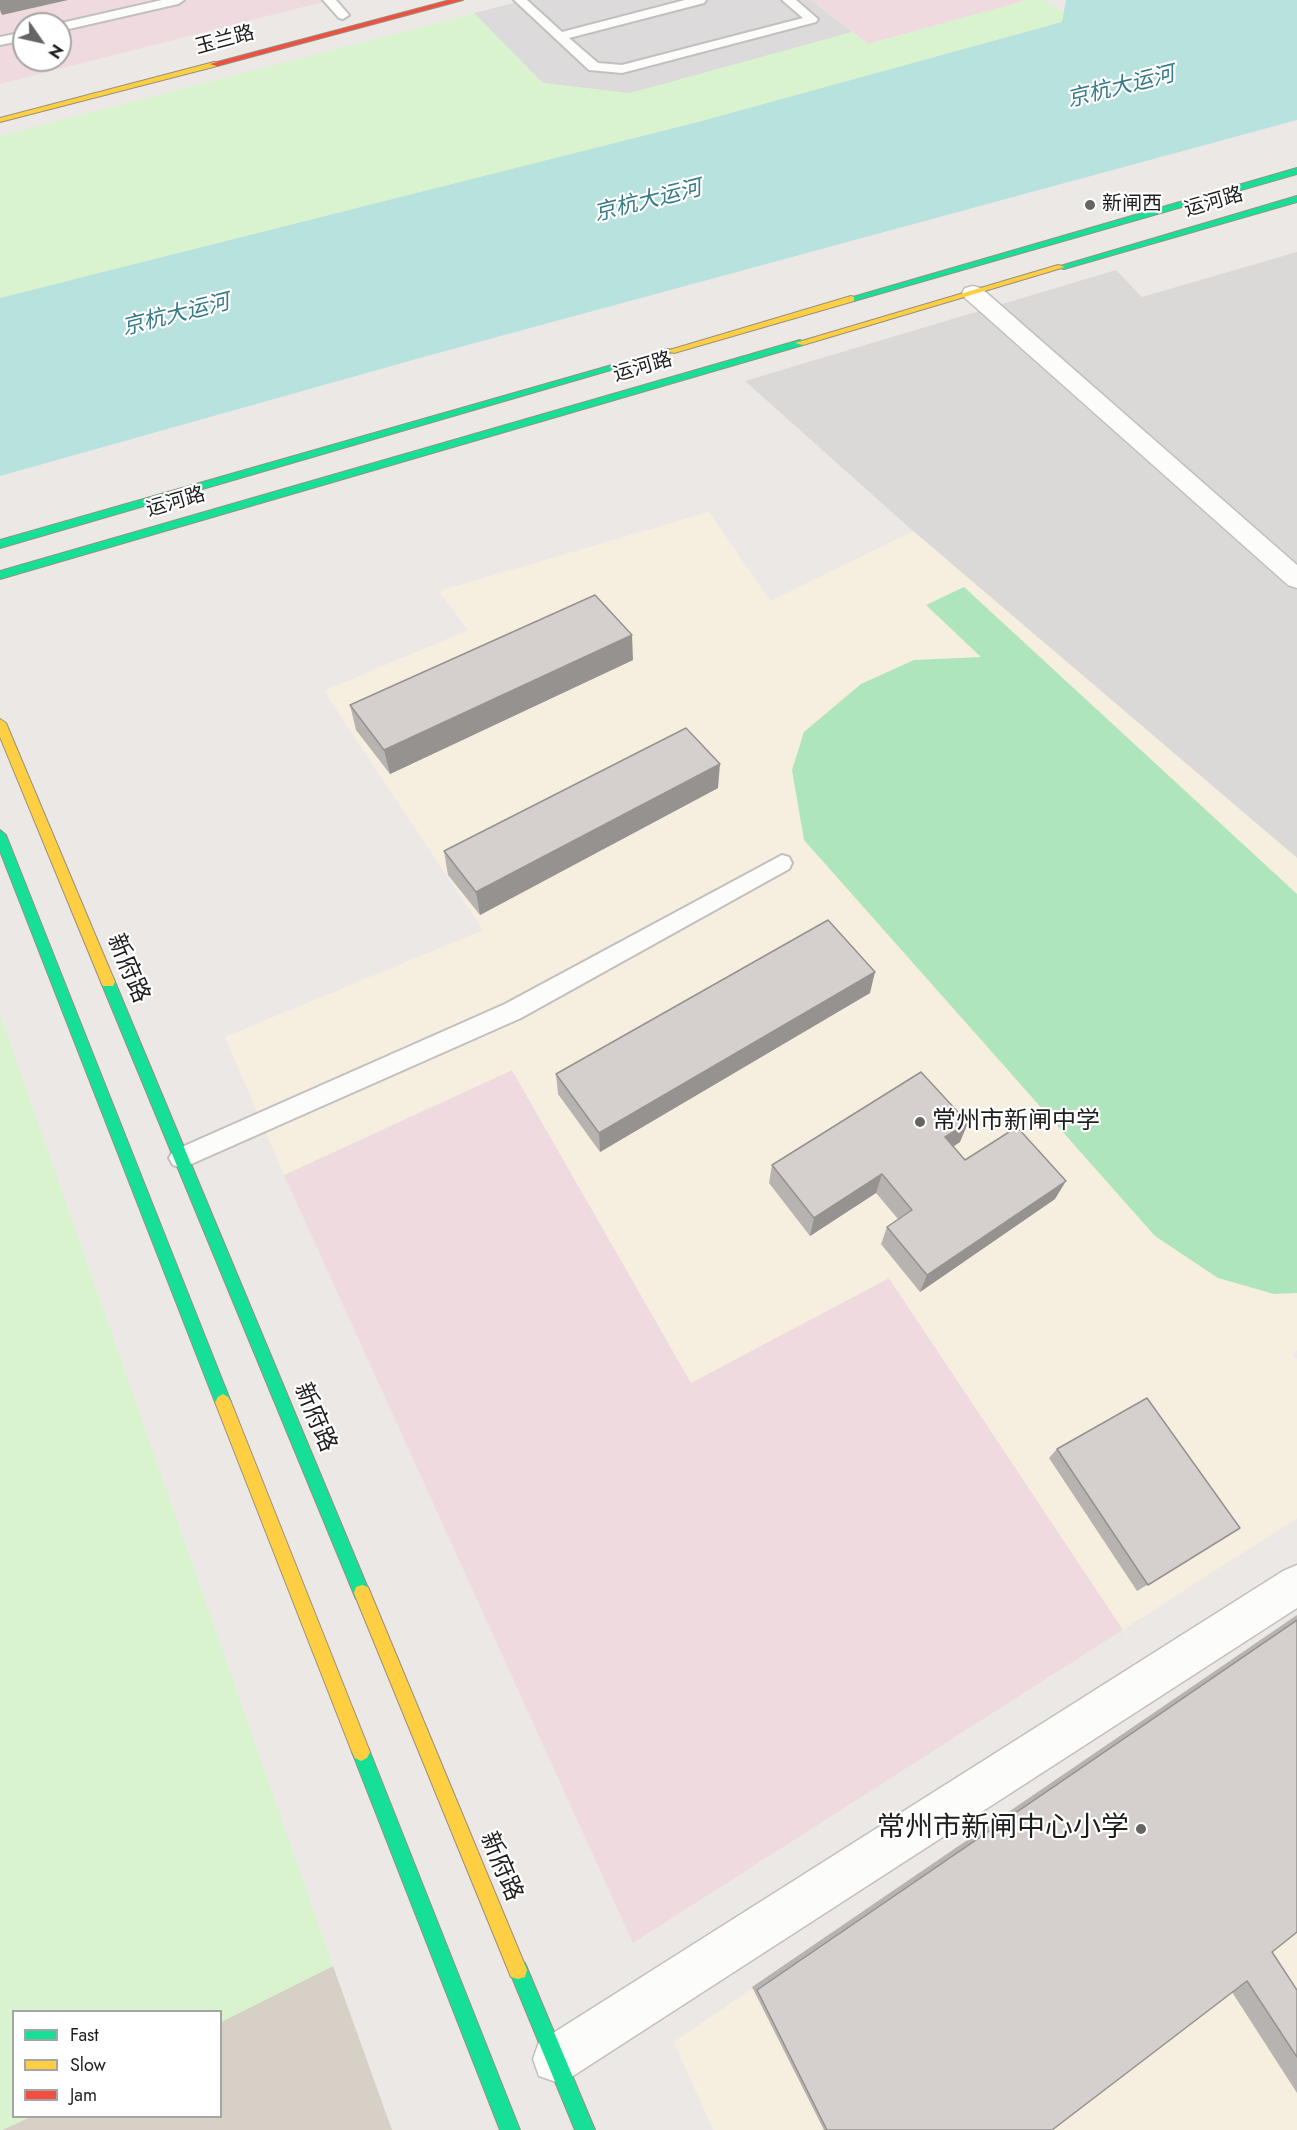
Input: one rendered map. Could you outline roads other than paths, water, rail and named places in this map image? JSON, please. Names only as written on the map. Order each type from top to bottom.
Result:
[{"type":"main road","points":[[338,17],[406,0]]},
{"type":"main road","name":"玉兰路","points":[[0,120],[459,0]]},
{"type":"main road","name":"运河路","points":[[0,544],[1297,171]]},
{"type":"main road","name":"运河路","points":[[0,575],[1297,199]]},
{"type":"main road","name":"新府路","points":[[0,723],[585,2130]]},
{"type":"main road","points":[[0,835],[510,2130]]},
{"type":"street","points":[[973,293],[1297,579]]},
{"type":"street","points":[[556,2059],[1297,1585]]},
{"type":"lane","points":[[72,24],[178,0]]},
{"type":"lane","points":[[329,0],[338,17]]},
{"type":"lane","points":[[520,0],[594,67],[622,69],[812,19],[788,0]]},
{"type":"lane","points":[[560,36],[700,0]]},
{"type":"lane","points":[[181,1158],[513,1011],[782,863]]},
{"type":"water","name":"京杭大运河","points":[[1066,0],[1297,0],[1297,120],[427,356],[0,476],[0,298],[698,122],[1062,22]]},
{"type":"place","name":"新闸西","points":[[1090,205]]},
{"type":"place","name":"常州市新闸中学","points":[[920,1122]]},
{"type":"place","name":"常州市新闸中心小学","points":[[1141,1829]]}]
